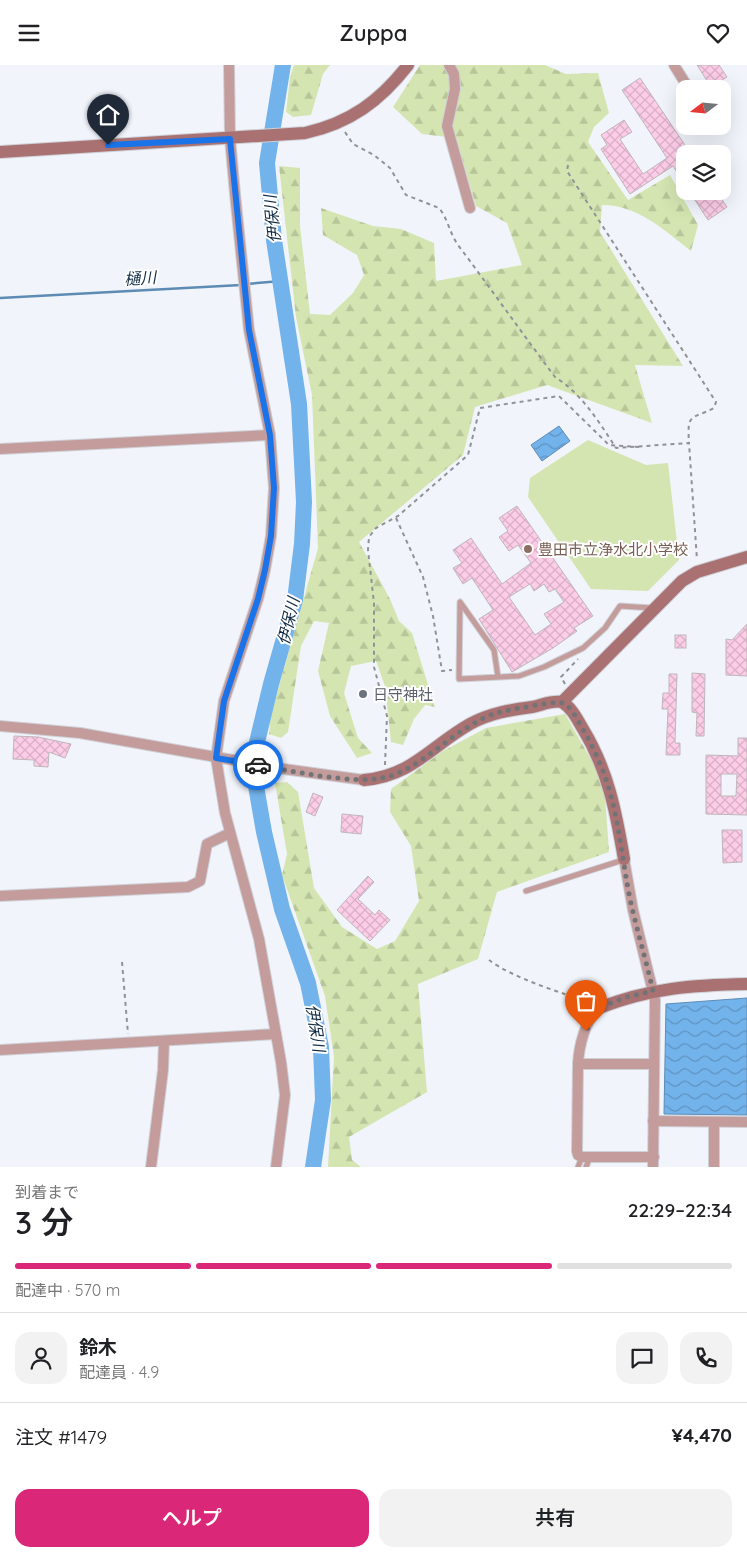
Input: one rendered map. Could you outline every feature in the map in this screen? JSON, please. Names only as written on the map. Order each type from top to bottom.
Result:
[{"type":"street","points":[[229,65],[249,330],[270,435],[274,488],[271,536],[265,570],[258,599],[224,701],[220,759],[230,833],[259,939],[285,1095],[276,1167]]},
{"type":"street","points":[[0,152],[234,139],[305,133],[337,124],[362,111],[381,96],[408,65]]},
{"type":"street","points":[[449,65],[454,74],[455,89],[447,127],[470,209]]},
{"type":"street","points":[[674,65],[684,80]]},
{"type":"street","points":[[0,449],[270,435]]},
{"type":"street","points":[[0,726],[80,733],[220,759],[364,780],[383,778],[398,773],[470,725],[486,717],[508,710],[562,702],[594,672],[653,608],[682,581],[697,572],[747,557]]},
{"type":"street","points":[[562,702],[574,713],[603,768],[616,810],[633,910],[653,991],[655,1000],[653,1162],[584,1162],[577,1151],[578,1064],[581,1042],[598,1008],[626,997],[653,991],[696,985],[747,984]]},
{"type":"street","points":[[0,896],[188,887],[200,881],[208,844],[230,833]]},
{"type":"street","points":[[0,1050],[276,1034]]},
{"type":"street","points":[[151,1167],[164,1070],[164,1041]]},
{"type":"street","points":[[578,1064],[654,1063]]},
{"type":"street","points":[[653,1121],[747,1122]]},
{"type":"street","points":[[714,1122],[714,1167]]},
{"type":"lane","points":[[498,677],[494,650],[460,602],[459,679],[519,676],[583,648],[605,628],[620,606],[653,608]]},
{"type":"lane","points":[[526,891],[624,859]]},
{"type":"path","points":[[345,132],[353,144],[374,155],[390,168],[406,195],[439,208],[458,245],[477,268],[515,324],[555,377],[564,383],[590,409],[616,448],[654,447],[688,443]]},
{"type":"path","points":[[568,165],[568,171],[716,402],[714,408],[694,415],[689,422],[688,443],[697,572]]},
{"type":"path","points":[[385,768],[387,715],[374,667],[373,582],[368,550],[369,537],[376,528],[396,517],[468,455],[480,409],[559,396],[609,445],[654,447]]},
{"type":"path","points":[[396,517],[423,577],[433,616],[442,671],[459,670]]},
{"type":"path","points":[[565,684],[561,677],[579,658],[583,648]]},
{"type":"path","points":[[489,960],[503,969],[594,1004],[598,1008]]},
{"type":"path","points":[[122,962],[129,1043]]},
{"type":"green space","points":[[294,65],[330,65],[323,74],[311,115],[293,117],[286,112],[290,77]]},
{"type":"green space","points":[[420,65],[545,65],[566,74],[598,73],[609,113],[594,127],[588,142],[628,200],[670,175],[676,186],[676,200],[684,200],[698,225],[691,251],[660,227],[639,214],[615,206],[602,205],[600,232],[683,366],[635,365],[652,423],[547,385],[475,407],[463,455],[359,542],[390,599],[399,621],[412,633],[435,707],[425,705],[414,719],[403,745],[391,742],[385,686],[376,661],[351,666],[344,693],[358,738],[372,753],[357,758],[330,716],[318,671],[329,623],[314,621],[301,646],[288,732],[281,738],[269,734],[271,714],[318,548],[312,395],[296,317],[279,166],[300,168],[300,226],[310,314],[330,315],[353,293],[364,275],[357,255],[323,235],[321,208],[373,226],[401,229],[434,243],[436,281],[522,265],[507,223],[476,206],[456,138],[422,134],[393,107]]},
{"type":"green space","points":[[588,440],[646,465],[668,463],[679,560],[648,591],[591,589],[528,497],[530,478]]},
{"type":"green space","points":[[565,714],[604,782],[609,852],[497,892],[478,959],[418,984],[427,1092],[349,1137],[352,1160],[361,1167],[328,1167],[334,1057],[325,996],[282,875],[287,854],[275,783],[287,782],[298,792],[314,888],[342,927],[377,949],[395,941],[419,901],[411,846],[390,812],[391,789],[443,751],[486,728]]},
{"type":"water","points":[[559,426],[570,441],[542,461],[531,445]]},
{"type":"water","points":[[747,998],[747,1115],[664,1114],[666,1004]]},
{"type":"building","points":[[697,65],[719,65],[727,77],[722,80],[707,80]]},
{"type":"building","points":[[640,78],[676,132],[676,135],[678,135],[685,145],[676,145],[676,171],[673,166],[630,194],[601,149],[607,145],[601,135],[624,120],[632,132],[620,139],[643,174],[667,158],[622,90]]},
{"type":"building","points":[[695,200],[722,200],[727,207],[708,220]]},
{"type":"building","points":[[517,506],[593,616],[574,628],[577,631],[553,648],[512,672],[479,619],[493,610],[472,578],[463,584],[453,568],[462,563],[453,550],[471,538],[502,584],[531,563],[518,545],[509,551],[499,537],[508,531],[499,518]],"holes":[[[530,584],[534,591],[544,584],[549,592],[555,589],[564,602],[544,614],[551,624],[535,635],[509,597]]]},
{"type":"building","points":[[747,624],[747,676],[726,675],[726,639],[732,640]]},
{"type":"building","points":[[675,635],[686,635],[686,648],[675,648]]},
{"type":"building","points":[[692,673],[705,674],[704,736],[696,736],[697,713],[692,712]]},
{"type":"building","points":[[669,674],[677,674],[675,743],[680,743],[680,755],[666,755],[668,709],[662,709],[663,693],[669,693]]},
{"type":"building","points":[[14,736],[38,737],[71,744],[65,758],[49,752],[48,767],[34,766],[34,760],[13,759]]},
{"type":"building","points":[[738,738],[747,738],[747,815],[706,814],[706,755],[738,756]],"holes":[[[721,774],[737,774],[736,796],[721,796]]]},
{"type":"building","points":[[313,793],[323,797],[315,816],[306,812]]},
{"type":"building","points":[[342,814],[363,816],[361,834],[341,832]]},
{"type":"building","points":[[722,830],[742,830],[742,862],[723,863]]},
{"type":"building","points":[[368,876],[374,882],[358,899],[375,915],[379,910],[390,920],[370,941],[337,910]]},
{"type":"waterway","name":"伊保川","points":[[283,65],[267,163],[274,240],[299,404],[304,502],[302,544],[295,600],[271,684],[252,763],[264,832],[282,909],[308,983],[321,1047],[323,1100],[313,1167]]},
{"type":"waterway","name":"樋川","points":[[246,284],[281,281]]},
{"type":"waterway","name":"樋川","points":[[0,298],[241,285]]},
{"type":"way so far","points":[[258,765],[364,780],[383,778],[398,773],[470,725],[496,713],[559,701],[568,706],[592,744],[611,790],[616,810],[627,884],[653,991],[626,997],[599,1008],[596,1010],[586,1031]]},
{"type":"place","name":"豊田市立浄水北小学校","points":[[528,549]]},
{"type":"place","name":"日守神社","points":[[363,694]]},
{"type":"route","points":[[108,145],[230,139],[249,330],[270,435],[274,488],[271,536],[265,570],[258,599],[231,674],[219,727],[216,758],[258,765]]}]
